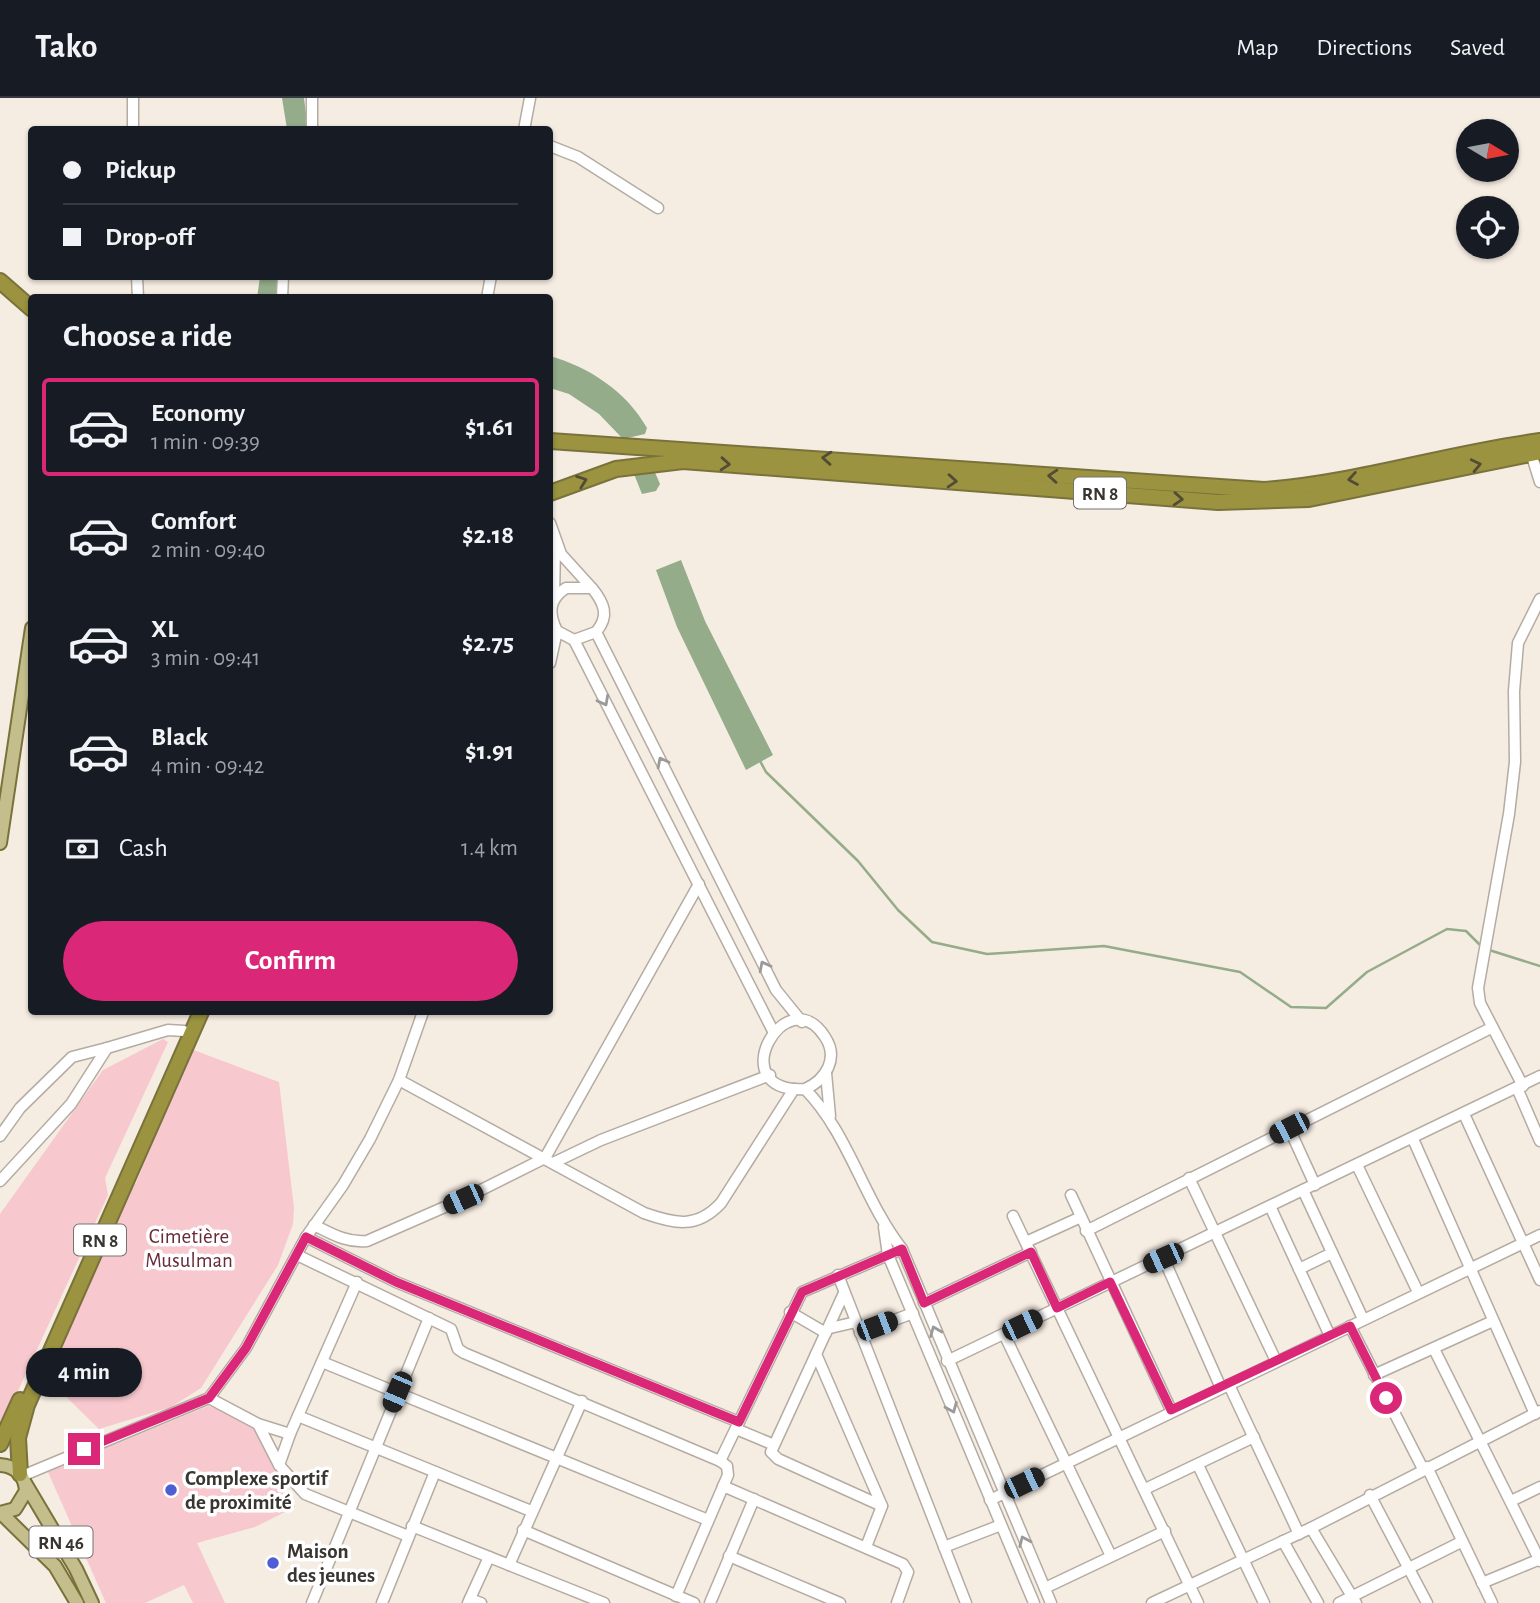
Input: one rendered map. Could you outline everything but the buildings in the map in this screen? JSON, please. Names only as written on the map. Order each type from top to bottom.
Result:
[{"type":"highway","points":[[0,281],[28,306]]},
{"type":"highway","points":[[0,292],[28,316]]},
{"type":"highway","name":"RN 8","points":[[553,441],[1264,490],[1345,481],[1503,446],[1537,448]]},
{"type":"highway","name":"RN 8","points":[[553,492],[616,470],[657,462],[683,461],[1218,502],[1271,502],[1362,490],[1537,448]]},
{"type":"highway","name":"RN 8","points":[[0,1444],[192,1015]]},
{"type":"highway","name":"RN 8","points":[[23,1478],[18,1437],[27,1405],[200,1015]]},
{"type":"main road","points":[[0,844],[28,655]]},
{"type":"main road","points":[[0,1465],[10,1466],[23,1478],[21,1504],[1,1513]]},
{"type":"main road","name":"RN 46","points":[[23,1478],[76,1569],[92,1603]]},
{"type":"main road","name":"RN 46","points":[[1,1513],[55,1566],[77,1603]]},
{"type":"street","points":[[132,126],[133,98]]},
{"type":"street","points":[[312,98],[312,126]]},
{"type":"street","points":[[525,126],[530,98]]},
{"type":"street","points":[[553,147],[578,157],[658,208]]},
{"type":"street","points":[[1537,448],[1540,482]]},
{"type":"street","points":[[553,533],[570,567],[592,588],[605,610],[605,618],[596,632],[590,637],[574,640]]},
{"type":"street","points":[[553,606],[555,540]]},
{"type":"street","points":[[554,599],[566,588],[575,585],[592,588]]},
{"type":"street","points":[[1540,599],[1518,643],[1511,801],[1478,988],[1480,1003],[1520,1087],[1540,1141]]},
{"type":"street","points":[[553,623],[557,631],[574,640],[773,1031]]},
{"type":"street","points":[[553,649],[557,631]]},
{"type":"street","points":[[596,632],[776,989],[802,1021],[820,1030],[827,1038],[831,1058],[826,1073],[830,1117],[883,1226],[902,1249],[1051,1603]]},
{"type":"street","points":[[549,1160],[699,884]]},
{"type":"street","points":[[23,1478],[209,1398],[246,1348],[306,1237],[343,1185],[399,1080],[420,1015]]},
{"type":"street","points":[[802,1021],[782,1025],[773,1031],[764,1051],[764,1062],[770,1075],[783,1087],[799,1089],[815,1084],[826,1073]]},
{"type":"street","points":[[1086,1231],[1491,1028]]},
{"type":"street","points":[[0,1136],[20,1108],[72,1057],[167,1030],[184,1031]]},
{"type":"street","points":[[0,1181],[71,1104],[107,1048]]},
{"type":"street","points":[[314,1225],[354,1242],[368,1241],[549,1160],[770,1075]]},
{"type":"street","points":[[947,1361],[1464,1115],[1540,1076]]},
{"type":"street","points":[[399,1080],[644,1213],[669,1222],[707,1217],[721,1203],[799,1089]]},
{"type":"street","points":[[799,1089],[830,1117]]},
{"type":"street","points":[[1464,1115],[1540,1280]]},
{"type":"street","points":[[1289,1128],[1315,1185]]},
{"type":"street","points":[[1152,1603],[1311,1528],[1370,1495],[1537,1413],[1412,1139]]},
{"type":"street","points":[[1357,1165],[1418,1293]]},
{"type":"street","points":[[1189,1178],[1276,1361]]},
{"type":"street","points":[[1303,1190],[1363,1319]]},
{"type":"street","points":[[1071,1195],[1171,1410]]},
{"type":"street","points":[[1270,1206],[1331,1336]]},
{"type":"street","points":[[1013,1216],[1198,1603]]},
{"type":"street","points":[[924,1303],[1081,1217]]},
{"type":"street","points":[[883,1226],[888,1255],[1034,1603]]},
{"type":"street","points":[[990,1500],[1171,1410],[1225,1387],[1540,1235]]},
{"type":"street","points":[[306,1237],[408,1287],[738,1426],[772,1444]]},
{"type":"street","points":[[720,1461],[802,1292],[902,1249]]},
{"type":"street","points":[[1299,1269],[1332,1253]]},
{"type":"street","points":[[297,1255],[451,1329],[458,1349],[464,1353],[720,1461],[728,1469],[723,1486],[676,1595]]},
{"type":"street","points":[[1163,1258],[1225,1387],[1254,1437],[1298,1534]]},
{"type":"street","points":[[838,1275],[966,1603]]},
{"type":"street","points":[[279,1465],[357,1282]]},
{"type":"street","points":[[844,1293],[772,1444],[771,1452],[778,1459],[882,1506]]},
{"type":"street","points":[[790,1312],[828,1331],[856,1322]]},
{"type":"street","points":[[860,1333],[912,1313]]},
{"type":"street","points":[[313,1603],[347,1513],[429,1318]]},
{"type":"street","points":[[1374,1375],[1493,1321]]},
{"type":"street","points":[[1350,1326],[1492,1603]]},
{"type":"street","points":[[1004,1334],[1111,1556]]},
{"type":"street","points":[[1434,1349],[1540,1560],[1482,1583]]},
{"type":"street","points":[[816,1354],[882,1506],[866,1547]]},
{"type":"street","points":[[322,1362],[708,1520]]},
{"type":"street","points":[[209,1398],[258,1424],[290,1434]]},
{"type":"street","points":[[509,1565],[582,1401]]},
{"type":"street","points":[[298,1416],[531,1511]]},
{"type":"street","points":[[258,1424],[279,1465],[305,1494],[347,1513],[489,1557],[604,1603]]},
{"type":"street","points":[[1145,1489],[1254,1437]]},
{"type":"street","points":[[1198,1465],[1264,1603]]},
{"type":"street","points":[[382,1603],[435,1472]]},
{"type":"street","points":[[723,1486],[866,1547],[907,1568],[907,1577],[897,1603]]},
{"type":"street","points":[[1511,1501],[1540,1487]]},
{"type":"street","points":[[1370,1495],[1427,1603]]},
{"type":"street","points":[[710,1603],[754,1499]]},
{"type":"street","points":[[944,1547],[1000,1525]]},
{"type":"street","points":[[1311,1528],[1354,1600]]},
{"type":"street","points":[[523,1530],[694,1603]]},
{"type":"street","points":[[1045,1588],[1165,1531]]},
{"type":"street","points":[[1283,1541],[1318,1603]]},
{"type":"street","points":[[1339,1603],[1354,1600],[1461,1542]]},
{"type":"street","points":[[729,1556],[839,1603]]},
{"type":"street","points":[[481,1603],[469,1601],[489,1557]]},
{"type":"street","points":[[957,1603],[962,1592]]},
{"type":"green space","name":"Cimetière Musulman","points":[[163,1039],[168,1042],[105,1178],[108,1195],[0,1430],[0,1214],[103,1070]]},
{"type":"green space","name":"Cimetière Musulman","points":[[191,1049],[279,1082],[294,1208],[293,1224],[278,1265],[201,1388],[171,1407],[99,1429],[43,1374],[122,1193],[136,1183]]},
{"type":"green space","name":"Complexe sportif de proximité","points":[[208,1406],[250,1420],[295,1507],[255,1527],[197,1543],[225,1603],[193,1603],[184,1585],[145,1603],[106,1603],[48,1472]]},
{"type":"shaded area","points":[[282,98],[304,98],[308,126],[287,126]]},
{"type":"shaded area","points":[[260,280],[280,280],[279,294],[258,294]]},
{"type":"shaded area","points":[[553,357],[593,374],[618,392],[639,415],[647,428],[645,434],[623,439],[599,414],[569,394],[553,389]]},
{"type":"shaded area","points":[[654,470],[660,484],[656,491],[642,494],[634,474]]},
{"type":"shaded area","points":[[681,560],[705,621],[773,755],[746,770],[677,627],[656,570]]},
{"type":"waterway","points":[[759,759],[766,772],[858,861],[898,910],[932,942],[987,954],[1104,946],[1240,972],[1291,1007],[1326,1008],[1367,972],[1447,929],[1466,931],[1483,948]]},
{"type":"waterway","points":[[1489,950],[1540,966]]},
{"type":"place","name":"Complexe sportif de proximité","points":[[171,1490]]},
{"type":"place","name":"Maison des jeunes","points":[[273,1563]]},
{"type":"route","points":[[84,1449],[209,1398],[246,1348],[306,1237],[396,1282],[739,1422],[802,1292],[902,1249],[924,1303],[1031,1252],[1057,1308],[1110,1282],[1171,1410],[1350,1326],[1386,1398]]}]
